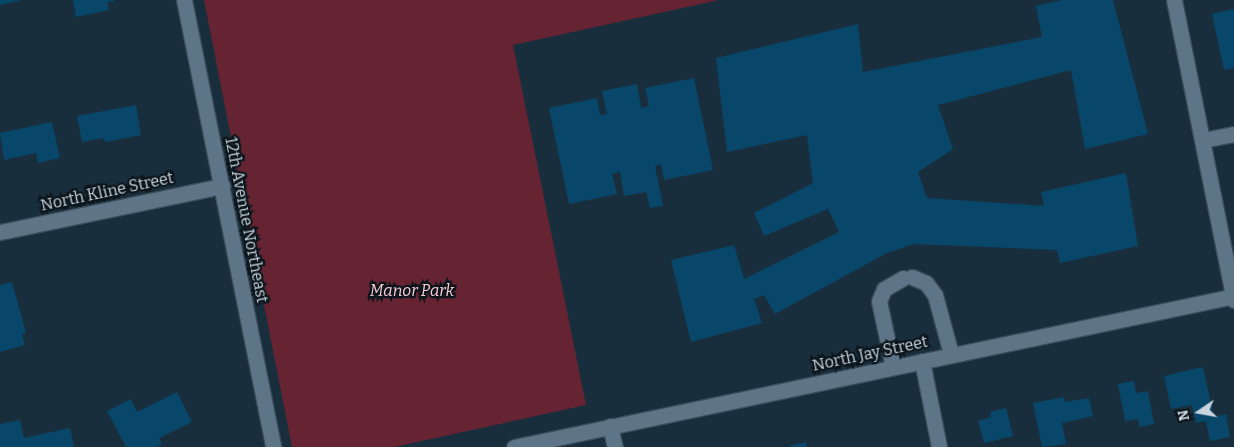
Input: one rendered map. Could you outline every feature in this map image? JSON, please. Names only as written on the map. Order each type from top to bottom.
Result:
[{"type":"street","name":"12th Avenue Northeast","points":[[184,0],[273,447]]},
{"type":"street","points":[[1174,0],[1234,297]]},
{"type":"street","points":[[1203,140],[1234,134]]},
{"type":"street","name":"North Kline Street","points":[[0,232],[222,186]]},
{"type":"street","points":[[894,367],[879,301],[884,289],[908,278],[926,284],[935,295],[951,354]]},
{"type":"street","name":"North Jay Street","points":[[514,447],[922,360],[1234,297]]},
{"type":"street","points":[[922,360],[939,447]]},
{"type":"street","points":[[610,426],[614,447]]},
{"type":"green space","name":"Manor Park","points":[[204,0],[719,0],[513,45],[586,405],[394,447],[292,447]]},
{"type":"building","points":[[0,0],[19,0],[19,1],[0,5]]},
{"type":"building","points":[[73,0],[114,1],[107,2],[109,10],[76,17]]},
{"type":"building","points":[[1062,0],[1113,0],[1148,134],[1085,149],[1071,70],[938,105],[953,149],[918,172],[927,198],[1044,206],[1041,192],[1126,173],[1138,246],[1060,263],[1057,250],[914,244],[887,253],[775,314],[764,295],[754,299],[762,323],[691,342],[671,260],[734,245],[744,279],[839,232],[828,209],[764,236],[754,213],[813,183],[807,135],[727,152],[716,58],[858,24],[863,72],[1042,37],[1036,6]]},
{"type":"building","points":[[1234,9],[1234,68],[1224,70],[1212,14]]},
{"type":"building","points":[[694,78],[713,170],[664,180],[661,164],[655,166],[663,206],[650,208],[646,192],[624,196],[620,172],[612,174],[617,194],[569,204],[549,108],[597,98],[600,115],[607,114],[602,91],[637,84],[641,108],[649,106],[645,88]]},
{"type":"building","points":[[136,105],[141,135],[105,142],[104,138],[82,142],[77,116]]},
{"type":"building","points":[[52,122],[60,158],[38,163],[36,153],[4,160],[0,133]]},
{"type":"building","points":[[12,282],[26,333],[22,334],[25,345],[0,352],[0,285]]},
{"type":"building","points":[[1203,367],[1214,417],[1226,414],[1230,437],[1210,441],[1206,421],[1196,423],[1192,405],[1171,409],[1164,376]]},
{"type":"building","points":[[1134,381],[1136,393],[1148,391],[1154,424],[1139,427],[1138,419],[1125,421],[1118,384]]},
{"type":"building","points":[[177,392],[192,422],[159,438],[162,444],[157,447],[126,447],[107,411],[131,399],[137,412]]},
{"type":"building","points":[[1064,397],[1065,402],[1089,398],[1093,416],[1062,423],[1066,444],[1042,447],[1033,403]]},
{"type":"building","points":[[1006,408],[1013,436],[984,443],[978,421],[991,417],[990,412]]},
{"type":"building","points":[[20,420],[24,438],[70,428],[74,447],[0,447],[0,424]]},
{"type":"building","points":[[806,442],[807,447],[789,447],[789,446]]}]
